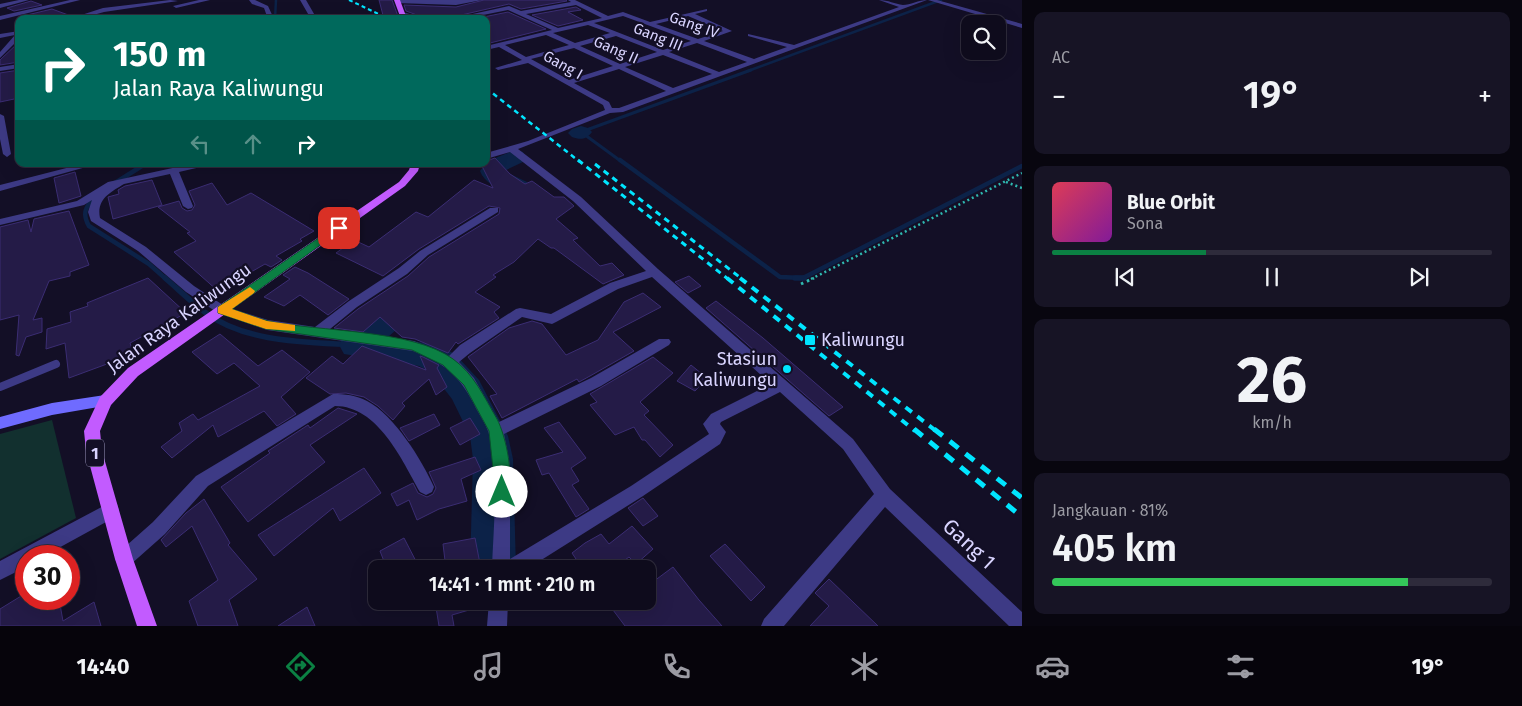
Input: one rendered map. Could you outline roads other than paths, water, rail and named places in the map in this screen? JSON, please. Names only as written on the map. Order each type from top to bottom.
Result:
[{"type":"main road","points":[[398,1],[403,15]]},
{"type":"main road","name":"Jalan Raya Kaliwungu","points":[[147,626],[124,559],[94,451],[92,431],[105,401],[133,372],[402,184],[413,167]]},
{"type":"main road","points":[[0,422],[38,411],[79,403],[105,401]]},
{"type":"street","points":[[0,6],[26,0]]},
{"type":"street","points":[[27,15],[77,0]]},
{"type":"street","points":[[86,15],[103,10],[175,5],[207,0]]},
{"type":"street","points":[[252,0],[254,3],[266,7],[269,15]]},
{"type":"street","points":[[303,0],[312,15]]},
{"type":"street","points":[[398,1],[452,3],[478,0]]},
{"type":"street","points":[[473,15],[509,8],[514,5],[509,0]]},
{"type":"street","points":[[571,0],[607,18]]},
{"type":"street","points":[[882,0],[906,7]]},
{"type":"street","points":[[490,155],[531,143],[609,111],[620,110],[924,0]]},
{"type":"street","points":[[932,0],[1022,26]]},
{"type":"street","points":[[521,13],[577,3]]},
{"type":"street","points":[[509,8],[559,32]]},
{"type":"street","points":[[652,23],[705,10]]},
{"type":"street","name":"Gang IV","points":[[607,18],[624,14],[755,62]]},
{"type":"street","points":[[568,83],[701,41],[729,30],[689,14]]},
{"type":"street","points":[[490,47],[559,32],[607,18]]},
{"type":"street","name":"Gang III","points":[[589,23],[718,74]]},
{"type":"street","name":"Gang II","points":[[550,34],[672,91]]},
{"type":"street","points":[[498,68],[615,34]]},
{"type":"street","points":[[750,35],[794,47]]},
{"type":"street","points":[[0,36],[15,37]]},
{"type":"street","points":[[0,42],[15,38]]},
{"type":"street","points":[[1,55],[15,40]]},
{"type":"street","name":"Gang I","points":[[500,45],[606,104],[609,111]]},
{"type":"street","points":[[1,55],[15,52]]},
{"type":"street","points":[[0,69],[15,67]]},
{"type":"street","points":[[0,116],[4,155]]},
{"type":"street","name":"Gang 1","points":[[512,149],[577,199],[654,272],[848,444],[884,495],[1022,625]]},
{"type":"street","points":[[0,188],[80,167]]},
{"type":"street","points":[[0,222],[80,203],[116,183],[190,167]]},
{"type":"street","points":[[174,171],[188,206]]},
{"type":"street","points":[[116,183],[95,202],[92,210],[95,218],[142,250],[221,311],[266,325],[414,346],[450,363],[469,382],[496,431],[502,465],[501,560]]},
{"type":"street","points":[[318,332],[353,304],[403,271],[424,252],[494,210]]},
{"type":"street","points":[[450,363],[465,349],[520,312],[552,319],[614,286],[654,272]]},
{"type":"street","points":[[496,431],[596,382],[664,342]]},
{"type":"street","points":[[525,560],[637,491],[715,439],[718,432],[711,424],[716,418],[781,384]]},
{"type":"street","points":[[124,559],[159,528],[202,481],[333,400],[350,399],[371,410],[402,447],[426,487]]},
{"type":"street","points":[[771,626],[884,495]]},
{"type":"street","points":[[47,545],[111,510]]},
{"type":"street","points":[[0,571],[15,563]]},
{"type":"street","points":[[497,626],[498,610]]},
{"type":"lane","points":[[0,387],[56,364]]},
{"type":"waterway","points":[[275,15],[276,0]]},
{"type":"waterway","points":[[748,71],[941,0]]},
{"type":"waterway","points":[[622,162],[581,132],[751,70]]},
{"type":"waterway","points":[[515,157],[496,166],[492,171],[494,176],[518,187]]},
{"type":"waterway","points":[[620,160],[780,277],[803,278]]},
{"type":"waterway","points":[[803,278],[1022,166]]},
{"type":"waterway","points":[[115,183],[140,167]]},
{"type":"waterway","points":[[96,197],[87,207],[85,214],[89,226],[149,264],[166,279]]},
{"type":"waterway","points":[[165,278],[206,313],[222,323],[240,330],[258,336],[278,339],[356,345]]},
{"type":"waterway","points":[[795,278],[803,278]]},
{"type":"waterway","points":[[417,295],[356,345],[425,354],[443,363],[466,390],[489,436],[493,459],[493,560]]},
{"type":"railway","points":[[349,0],[381,15]]},
{"type":"railway","points":[[490,91],[580,162]]},
{"type":"railway","points":[[578,160],[728,279]]},
{"type":"railway","points":[[595,164],[742,279]]},
{"type":"railway","points":[[727,278],[915,431]]},
{"type":"railway","points":[[740,278],[936,431]]},
{"type":"railway","points":[[914,429],[1022,517]]},
{"type":"railway","points":[[934,429],[1022,498]]},
{"type":"place","name":"Kaliwungu","points":[[810,340]]},
{"type":"place","name":"Stasiun Kaliwungu","points":[[787,369]]}]
